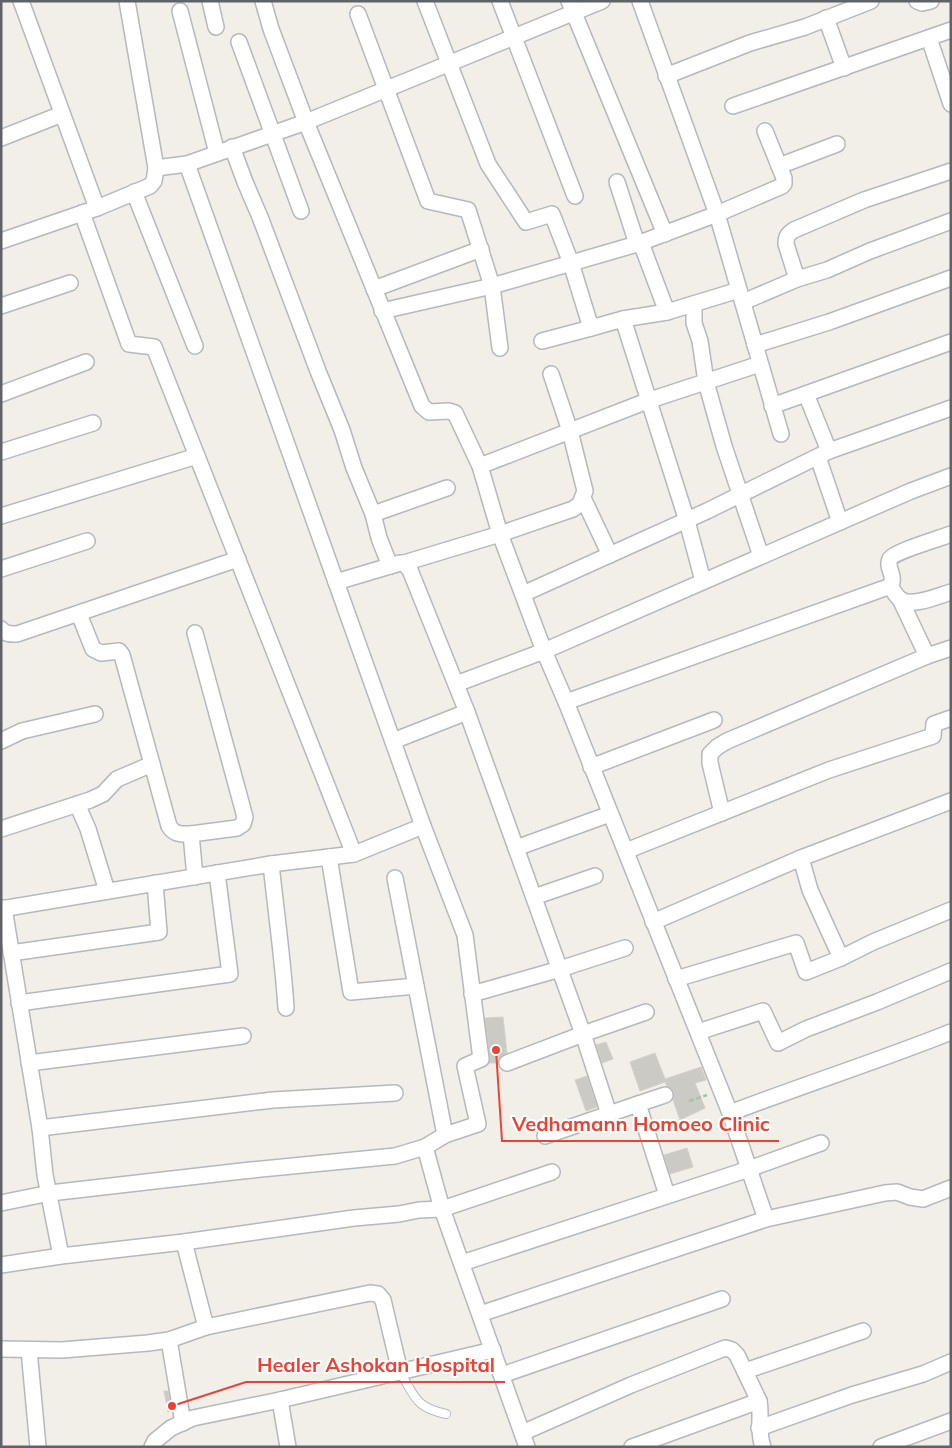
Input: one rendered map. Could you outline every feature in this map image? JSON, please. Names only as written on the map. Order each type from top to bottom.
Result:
[{"type":"street","points":[[21,1],[97,208]]},
{"type":"street","points":[[1,241],[97,208],[150,186],[154,181],[156,168],[128,1]]},
{"type":"street","points":[[210,1],[216,27]]},
{"type":"street","points":[[263,1],[271,29],[306,122],[422,406],[429,412],[449,411],[455,414],[480,466],[500,534],[544,651],[730,1113],[766,1219]]},
{"type":"street","points":[[425,1],[488,164],[526,222],[552,214],[571,263],[591,328]]},
{"type":"street","points":[[500,1],[575,196]]},
{"type":"street","points":[[156,168],[187,164],[306,122],[513,38],[571,7],[602,1]]},
{"type":"street","points":[[640,1],[717,214],[781,434]]},
{"type":"street","points":[[666,76],[750,43],[805,27],[871,1]]},
{"type":"street","points":[[917,1],[922,3],[931,1]]},
{"type":"street","points":[[571,7],[665,234]]},
{"type":"street","points":[[180,11],[217,153]]},
{"type":"street","points":[[358,14],[428,201],[468,210],[492,286],[500,348]]},
{"type":"street","points":[[826,18],[844,68]]},
{"type":"street","points":[[733,106],[951,30]]},
{"type":"street","points":[[930,38],[951,104]]},
{"type":"street","points":[[239,42],[302,211]]},
{"type":"street","points":[[1,138],[62,114]]},
{"type":"street","points":[[382,311],[492,286],[639,244],[717,214],[782,186],[785,181],[765,131]]},
{"type":"street","points":[[779,166],[837,144]]},
{"type":"street","points":[[232,147],[342,430],[354,468],[373,514],[379,538],[397,564],[410,570],[467,712],[583,1034],[609,1114]]},
{"type":"street","points":[[1,1203],[50,1193],[399,1155],[425,1147],[445,1135],[478,1124],[465,1066],[480,1059],[465,935],[423,826],[187,164]]},
{"type":"street","points":[[797,279],[786,244],[788,234],[864,200],[951,171]]},
{"type":"street","points":[[617,182],[639,244],[667,312]]},
{"type":"street","points":[[134,192],[195,346]]},
{"type":"street","points":[[82,213],[129,344],[154,347],[354,854]]},
{"type":"street","points":[[542,341],[623,319],[667,312],[694,304],[741,296],[827,270],[870,251],[951,222]]},
{"type":"street","points":[[374,289],[481,249]]},
{"type":"street","points":[[755,345],[829,322],[951,278]]},
{"type":"street","points":[[1,306],[70,282]]},
{"type":"street","points":[[694,304],[694,323],[700,341],[706,382],[724,446],[761,556]]},
{"type":"street","points":[[623,319],[703,581]]},
{"type":"street","points":[[772,406],[951,342]]},
{"type":"street","points":[[1,394],[86,362]]},
{"type":"street","points":[[480,466],[647,400],[760,364]]},
{"type":"street","points":[[336,582],[500,534],[572,509],[580,504],[585,491],[570,431],[552,374]]},
{"type":"street","points":[[806,394],[840,522]]},
{"type":"street","points":[[523,594],[686,521],[823,454],[951,408]]},
{"type":"street","points":[[1,452],[93,423]]},
{"type":"street","points":[[1,516],[197,456]]},
{"type":"street","points":[[456,684],[544,651],[911,491],[951,476]]},
{"type":"street","points":[[373,514],[447,488]]},
{"type":"street","points":[[583,498],[610,555]]},
{"type":"street","points":[[890,586],[892,579],[888,561],[890,557],[898,552],[951,534]]},
{"type":"street","points":[[1,569],[87,541]]},
{"type":"street","points":[[1,629],[9,634],[16,634],[238,559]]},
{"type":"street","points":[[890,586],[900,600],[927,656]]},
{"type":"street","points":[[566,702],[890,586]]},
{"type":"street","points":[[900,600],[914,603],[951,592]]},
{"type":"street","points":[[79,614],[93,649],[102,653],[119,651],[122,655],[172,831],[182,834],[237,828],[243,824],[245,817],[195,633]]},
{"type":"street","points":[[722,813],[710,763],[710,754],[717,747],[927,656],[951,648]]},
{"type":"street","points":[[393,741],[467,712]]},
{"type":"street","points":[[1,741],[22,731],[95,714]]},
{"type":"street","points":[[626,851],[828,770],[933,736],[934,724],[951,718]]},
{"type":"street","points":[[591,767],[714,720]]},
{"type":"street","points":[[1,829],[103,794],[117,779],[152,764]]},
{"type":"street","points":[[653,922],[801,858],[951,801]]},
{"type":"street","points":[[77,804],[88,829],[107,891]]},
{"type":"street","points":[[516,848],[610,814]]},
{"type":"street","points":[[61,1256],[45,1172],[40,1128],[2,908],[271,864],[354,854],[423,826]]},
{"type":"street","points":[[191,834],[194,877]]},
{"type":"street","points":[[328,857],[351,992],[416,986]]},
{"type":"street","points":[[801,858],[810,890],[841,958]]},
{"type":"street","points":[[271,864],[283,961],[286,1008]]},
{"type":"street","points":[[19,1002],[230,974],[217,873]]},
{"type":"street","points":[[534,897],[595,876]]},
{"type":"street","points":[[395,878],[445,1135]]},
{"type":"street","points":[[11,953],[159,932],[154,883]]},
{"type":"street","points":[[676,979],[796,943],[806,972],[951,910]]},
{"type":"street","points":[[472,994],[560,970],[625,948]]},
{"type":"street","points":[[698,1032],[763,1011],[778,1043],[806,1029],[951,971]]},
{"type":"street","points":[[507,1063],[646,1012]]},
{"type":"street","points":[[730,1113],[951,1032]]},
{"type":"street","points":[[29,1063],[243,1036]]},
{"type":"street","points":[[40,1128],[272,1100],[396,1093]]},
{"type":"street","points":[[545,1136],[665,1095]]},
{"type":"street","points":[[638,1104],[667,1196]]},
{"type":"street","points":[[462,1263],[821,1143]]},
{"type":"street","points":[[425,1147],[442,1209],[525,1440],[631,1385],[725,1348],[737,1354],[759,1401],[758,1428],[763,1447]]},
{"type":"street","points":[[1,1265],[354,1218],[442,1209],[552,1172]]},
{"type":"street","points":[[480,1314],[766,1219],[891,1192],[923,1199],[951,1188]]},
{"type":"street","points":[[184,1242],[206,1327]]},
{"type":"street","points":[[1,1349],[62,1350],[169,1340],[206,1327],[362,1294],[378,1294],[383,1300],[400,1372]]},
{"type":"street","points":[[502,1375],[722,1299]]},
{"type":"street","points":[[745,1371],[863,1331]]},
{"type":"street","points":[[169,1340],[183,1423]]},
{"type":"street","points":[[29,1350],[38,1447]]},
{"type":"street","points":[[152,1447],[171,1428],[193,1418],[280,1400],[493,1350]]},
{"type":"street","points":[[758,1428],[923,1374],[951,1362]]},
{"type":"street","points":[[280,1400],[288,1447]]},
{"type":"street","points":[[632,1447],[759,1401]]},
{"type":"street","points":[[881,1447],[951,1420]]},
{"type":"lane","points":[[400,1372],[420,1405],[428,1410],[446,1414]]},
{"type":"path","points":[[689,1101],[720,1090]]},
{"type":"building","points":[[503,1017],[507,1053],[500,1057],[498,1063],[489,1063],[485,1018]]},
{"type":"building","points":[[606,1042],[613,1059],[602,1063],[596,1045]]},
{"type":"building","points":[[655,1053],[665,1079],[701,1067],[706,1080],[695,1083],[705,1108],[680,1120],[673,1100],[674,1092],[665,1082],[640,1091],[630,1062]]},
{"type":"building","points":[[587,1076],[597,1107],[586,1111],[575,1080]]},
{"type":"building","points":[[687,1148],[693,1167],[670,1174],[664,1155]]},
{"type":"building","points":[[164,1391],[168,1391],[172,1411],[168,1412]]},
{"type":"place","name":"Vedhamann Homoeo Clinic","points":[[496,1050]]},
{"type":"place","name":"Healer Ashokan Hospital","points":[[172,1406]]}]
